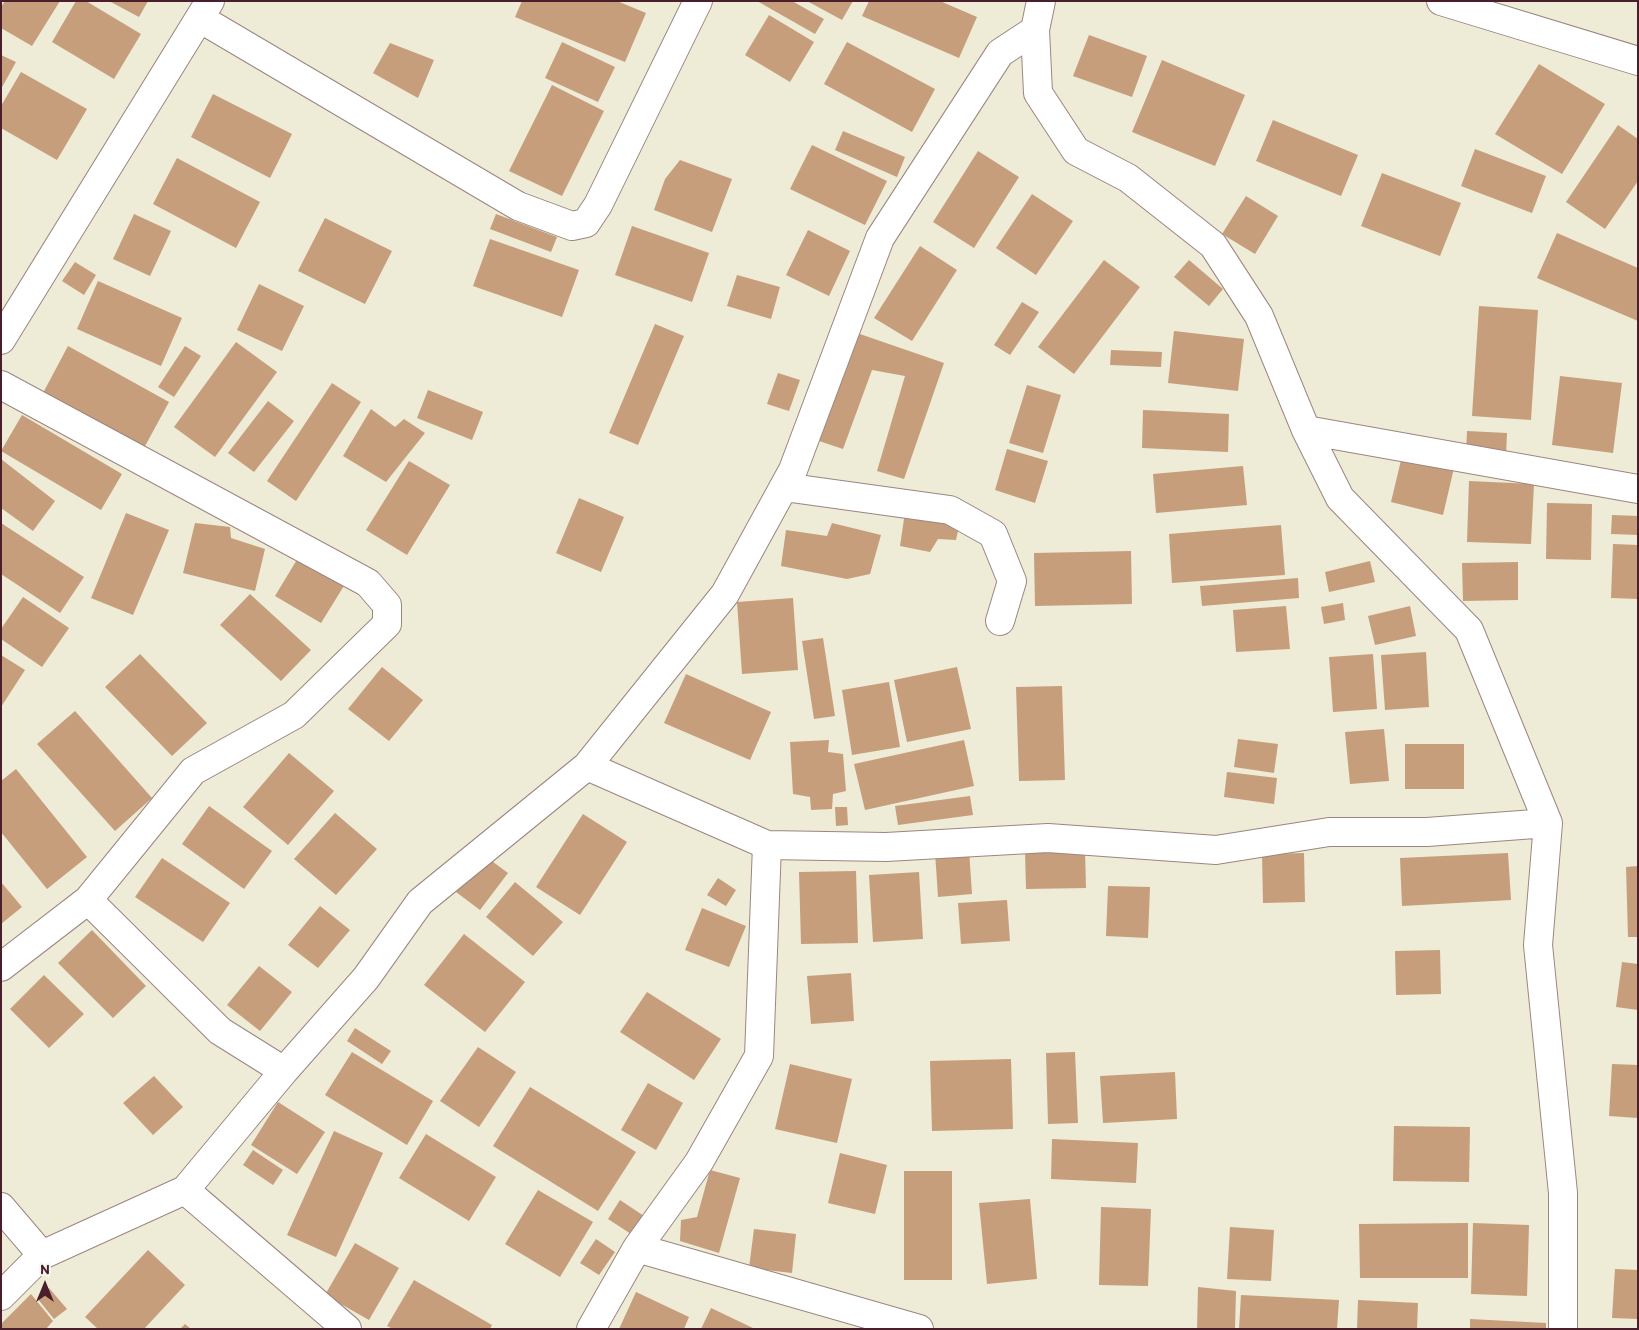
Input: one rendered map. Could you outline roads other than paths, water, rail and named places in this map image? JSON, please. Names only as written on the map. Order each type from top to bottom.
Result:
[{"type":"street","points":[[1,340],[206,10],[518,206],[572,226],[586,223],[598,205],[698,1]]},
{"type":"street","points":[[1041,1],[1036,30],[1038,92],[1076,151],[1128,178],[1212,245],[1259,316],[1306,430],[1340,498],[1469,630],[1548,823],[1538,945],[1563,1193],[1563,1329]]},
{"type":"street","points":[[1440,1],[1638,61]]},
{"type":"street","points":[[1,1296],[42,1254],[185,1190],[284,1071],[366,978],[420,902],[587,766],[725,594],[793,470],[880,238],[1000,53],[1036,30]]},
{"type":"street","points":[[1,386],[368,583],[388,605],[388,624],[294,715],[193,771],[88,900],[1,967]]},
{"type":"street","points":[[1306,430],[1638,489]]},
{"type":"street","points":[[784,487],[950,510],[993,534],[1012,581],[1000,621]]},
{"type":"street","points":[[587,766],[767,845],[886,847],[1048,838],[1216,850],[1329,832],[1427,832],[1548,823]]},
{"type":"street","points":[[591,1329],[636,1248],[699,1162],[759,1056],[767,845]]},
{"type":"street","points":[[88,900],[220,1031],[284,1071]]},
{"type":"street","points":[[185,1190],[347,1329]]},
{"type":"street","points":[[1,1207],[42,1254]]},
{"type":"street","points":[[636,1248],[919,1329]]}]
